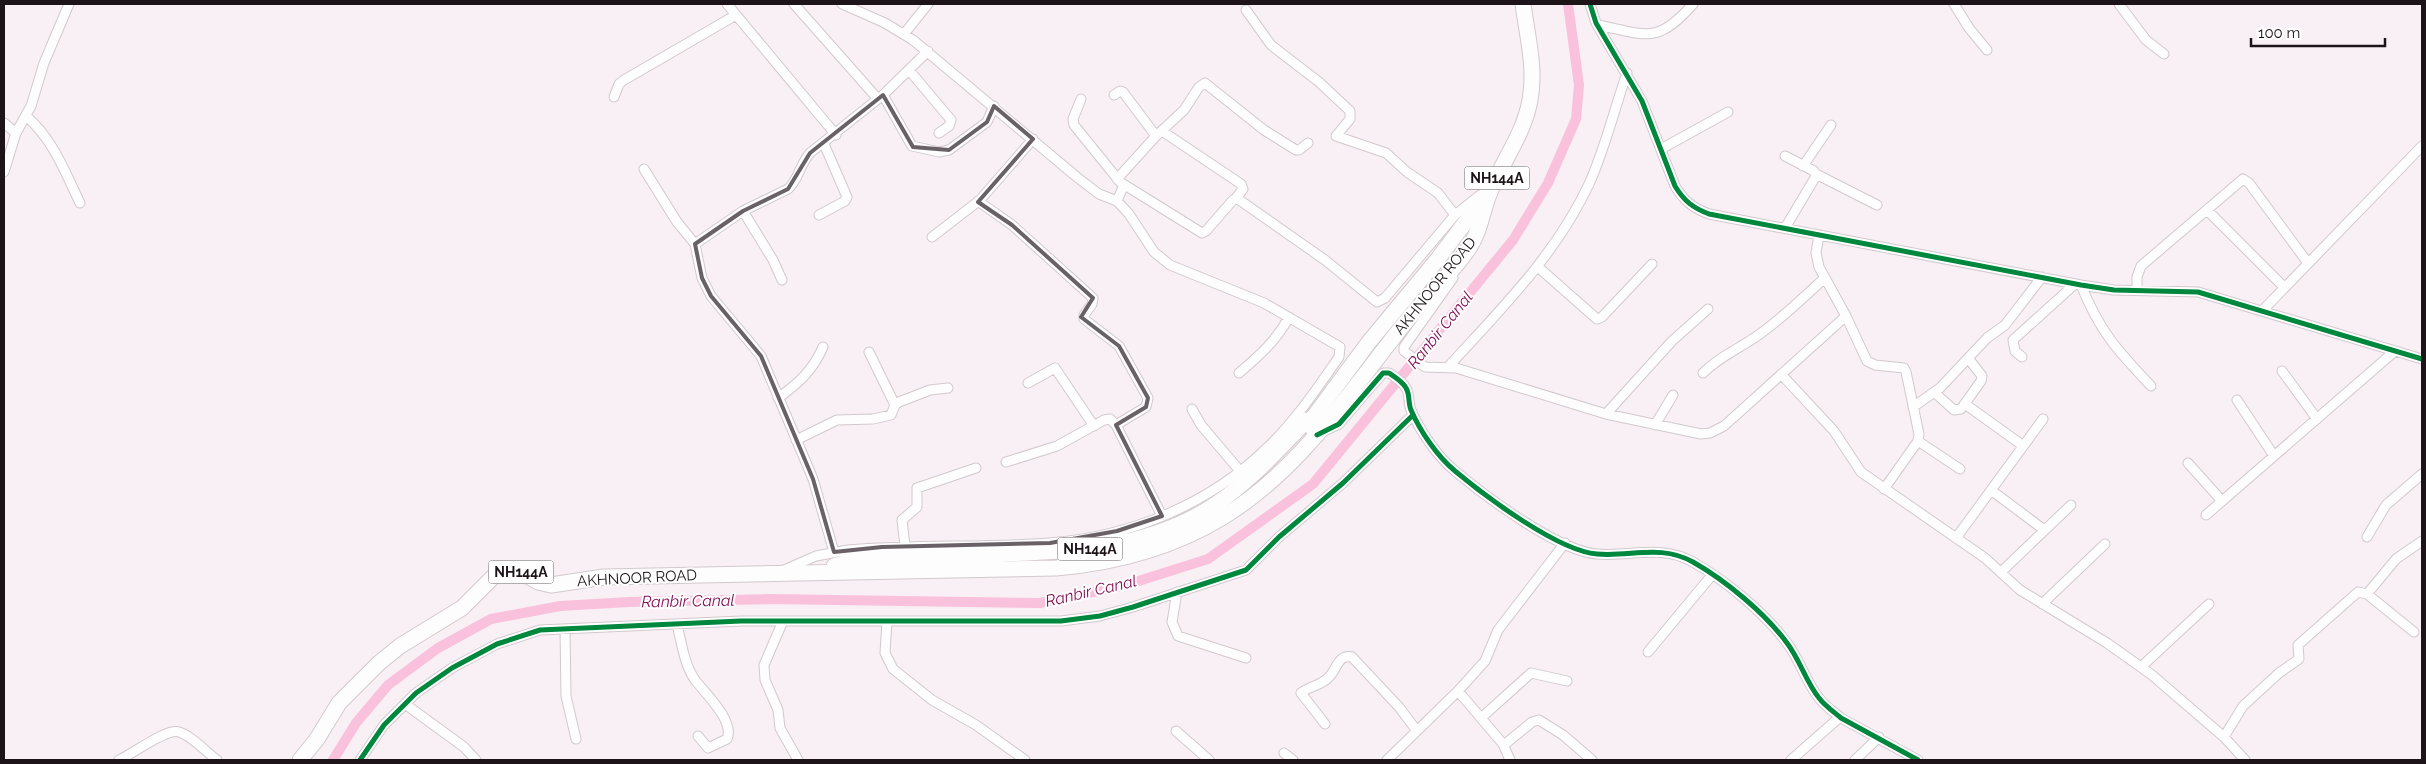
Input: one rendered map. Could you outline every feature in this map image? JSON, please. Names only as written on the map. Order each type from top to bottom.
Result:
[{"type":"main road","name":"AKHNOOR ROAD","points":[[300,760],[318,739],[339,703],[379,663],[400,646],[462,608],[487,583],[503,572],[521,572],[538,582],[551,585],[604,577],[816,571],[1056,568],[1097,564],[1134,555],[1193,534],[1232,511],[1282,473],[1313,429],[1372,365],[1463,255],[1477,234],[1493,185],[1516,142],[1530,102],[1533,76],[1523,4]]},
{"type":"main road","points":[[1313,429],[1368,342],[1437,260],[1493,185]]},
{"type":"street","points":[[4,172],[16,133],[26,116],[44,63],[69,4]]},
{"type":"street","points":[[727,4],[836,135]]},
{"type":"street","points":[[794,4],[881,97],[912,146],[939,152],[951,149],[987,122],[994,106]]},
{"type":"street","points":[[781,572],[816,556],[834,552],[905,546],[1050,543],[1109,533],[1162,516],[1209,494],[1269,446],[1286,428],[1341,353],[1337,343],[1246,294],[1170,265],[1154,252],[1129,214],[1117,200],[1099,194],[904,34],[842,4]]},
{"type":"street","points":[[904,34],[928,4]]},
{"type":"street","points":[[1590,4],[1598,25],[1642,101],[1675,186],[1691,206],[1709,214],[1992,270],[2042,277],[2078,285],[2114,290],[2198,292],[2422,359]]},
{"type":"street","points":[[1598,25],[1646,35],[1655,34],[1671,26],[1693,4]]},
{"type":"street","points":[[1954,4],[1969,28],[1987,50]]},
{"type":"street","points":[[2119,4],[2146,40],[2164,54]]},
{"type":"street","points":[[1246,10],[1271,45],[1319,82],[1350,111],[1350,119],[1336,136],[1386,153],[1407,172],[1438,193],[1455,215]]},
{"type":"street","points":[[614,97],[619,84],[624,80],[736,15]]},
{"type":"street","points":[[695,244],[743,211],[791,186],[804,160],[881,97],[928,52]]},
{"type":"street","points":[[909,70],[951,120],[951,124],[939,133]]},
{"type":"street","points":[[1448,367],[1538,267],[1565,228],[1589,184],[1626,73]]},
{"type":"street","points":[[1117,200],[1121,182],[1159,133],[1184,110],[1200,85],[1205,83],[1264,130],[1296,150],[1301,149],[1308,143]]},
{"type":"street","points":[[1081,99],[1073,119],[1074,125],[1121,182],[1202,232],[1206,231],[1243,190],[1241,184],[1159,133],[1124,92],[1120,91],[1114,95]]},
{"type":"street","points":[[1661,149],[1728,112]]},
{"type":"street","points":[[26,116],[41,129],[50,142],[80,203]]},
{"type":"street","points":[[4,123],[16,133]]},
{"type":"street","points":[[1803,166],[1831,125]]},
{"type":"street","points":[[932,237],[978,202],[1033,139]]},
{"type":"street","points":[[819,215],[845,201],[847,197],[824,144]]},
{"type":"street","points":[[2262,311],[2422,146]]},
{"type":"street","points":[[1785,156],[1877,205]]},
{"type":"street","points":[[644,169],[677,222],[695,244],[705,284],[720,308],[758,350],[818,493],[834,552]]},
{"type":"street","points":[[1785,228],[1816,174]]},
{"type":"street","points":[[2137,290],[2137,277],[2141,266],[2239,182],[2246,180],[2308,263]]},
{"type":"street","points":[[1236,198],[1318,254],[1377,302],[1386,298],[1455,215],[1493,185]]},
{"type":"street","points":[[978,202],[1012,226],[1093,298],[1092,304],[1084,315],[1084,319],[1119,346],[1148,398],[1146,407],[1116,426]]},
{"type":"street","points":[[2207,210],[2284,287]]},
{"type":"street","points":[[743,211],[773,260],[782,280]]},
{"type":"street","points":[[1819,235],[1817,261],[1869,363],[1905,369],[1919,434],[1918,441],[1884,489]]},
{"type":"street","points":[[1463,255],[1456,275],[1405,344],[1404,351],[1422,366],[1448,367],[1606,414],[1701,434],[1718,430],[1846,316]]},
{"type":"street","points":[[1538,267],[1594,318],[1598,319],[1652,264]]},
{"type":"street","points":[[1914,408],[1935,393],[1987,338],[2005,325],[2042,277]]},
{"type":"street","points":[[1703,374],[1721,357],[1754,338],[1773,324],[1825,278]]},
{"type":"street","points":[[2022,358],[2014,351],[2013,340],[2078,285]]},
{"type":"street","points":[[2078,285],[2106,336],[2151,386]]},
{"type":"street","points":[[1606,414],[1666,346],[1708,309]]},
{"type":"street","points":[[1239,373],[1269,346],[1283,329],[1289,317]]},
{"type":"street","points":[[778,398],[808,374],[823,347]]},
{"type":"street","points":[[2206,515],[2395,351]]},
{"type":"street","points":[[869,352],[895,405]]},
{"type":"street","points":[[1935,393],[1954,410],[1961,409],[1982,376],[1968,358]]},
{"type":"street","points":[[1028,383],[1055,368],[1094,426]]},
{"type":"street","points":[[2282,371],[2317,420]]},
{"type":"street","points":[[1313,429],[1339,424],[1383,373],[1389,373],[1405,386],[1413,415],[1435,448],[1453,470],[1506,509],[1565,543],[1596,554],[1648,551],[1680,555],[1712,575],[1759,613],[1780,635],[1796,656],[1820,700],[1840,717],[1918,760]]},
{"type":"street","points":[[1781,374],[1834,431],[1861,472],[1956,538],[2001,572],[2020,590],[2140,667],[2224,737],[2245,760]]},
{"type":"street","points":[[796,440],[837,420],[873,419],[891,415],[895,405],[930,390],[948,388]]},
{"type":"street","points":[[1655,425],[1673,395]]},
{"type":"street","points":[[2237,400],[2274,456]]},
{"type":"street","points":[[1965,404],[2022,445]]},
{"type":"street","points":[[1192,409],[1201,424],[1240,471]]},
{"type":"street","points":[[360,760],[384,725],[416,693],[452,668],[498,644],[540,630],[783,621],[1061,621],[1100,616],[1246,570],[1279,537],[1344,483],[1413,415]]},
{"type":"street","points":[[1956,538],[2043,418]]},
{"type":"street","points":[[1006,462],[1057,446],[1110,419],[1116,426],[1162,516]]},
{"type":"street","points":[[1918,441],[1960,469]]},
{"type":"street","points":[[2188,463],[2222,501]]},
{"type":"street","points":[[905,546],[902,520],[903,516],[916,507],[917,488],[976,468]]},
{"type":"street","points":[[2367,537],[2386,505],[2422,474]]},
{"type":"street","points":[[1991,490],[2043,529]]},
{"type":"street","points":[[2001,572],[2043,529],[2071,505]]},
{"type":"street","points":[[2367,594],[2396,559],[2422,541]]},
{"type":"street","points":[[1387,760],[1486,662],[1498,630],[1565,543]]},
{"type":"street","points":[[2042,604],[2105,544]]},
{"type":"street","points":[[1648,652],[1712,575]]},
{"type":"street","points":[[1177,592],[1172,622],[1178,636],[1246,658]]},
{"type":"street","points":[[2224,737],[2243,706],[2279,673],[2299,659],[2298,645],[2352,596],[2362,592],[2367,594],[2414,632]]},
{"type":"street","points":[[2140,667],[2209,604]]},
{"type":"street","points":[[783,621],[764,665],[763,673],[778,710],[780,728],[798,760]]},
{"type":"street","points":[[887,621],[885,653],[892,669],[932,700],[976,725],[1025,760]]},
{"type":"street","points":[[677,625],[689,669],[721,713],[729,732],[727,739],[708,748],[698,736]]},
{"type":"street","points":[[564,629],[566,696],[576,739]]},
{"type":"street","points":[[1325,724],[1301,694],[1324,682],[1340,660],[1348,656],[1383,690],[1417,731]]},
{"type":"street","points":[[1481,718],[1531,673],[1567,680]]},
{"type":"street","points":[[1458,691],[1504,745],[1510,760]]},
{"type":"street","points":[[405,704],[464,746],[476,760]]},
{"type":"street","points":[[1790,760],[1840,717]]},
{"type":"street","points":[[1504,745],[1532,722],[1539,720],[1563,735],[1592,760]]},
{"type":"street","points":[[1176,731],[1209,760]]},
{"type":"street","points":[[119,760],[162,735],[173,732],[184,735],[217,760]]},
{"type":"street","points":[[1855,760],[1879,738]]},
{"type":"street","points":[[1284,752],[1293,760]]},
{"type":"highlighted area","points":[[883,95],[913,147],[949,150],[987,122],[994,106],[1033,139],[978,202],[1012,225],[1093,298],[1081,317],[1119,346],[1148,398],[1146,407],[1116,425],[1162,516],[1117,531],[1050,543],[882,547],[834,552],[813,479],[761,356],[711,296],[702,278],[695,244],[743,211],[788,189],[810,153]]},
{"type":"waterway","name":"Ranbir Canal","points":[[333,760],[356,723],[388,685],[438,648],[491,619],[560,606],[629,602],[770,599],[1040,603],[1126,585],[1208,559],[1313,484],[1513,240],[1548,183],[1576,119],[1579,85],[1568,4]]},
{"type":"cycle path","points":[[1590,4],[1596,23],[1642,101],[1675,186],[1685,200],[1703,212],[2081,285],[2114,290],[2198,292],[2422,359]]},
{"type":"cycle path","points":[[1317,435],[1339,424],[1383,373],[1389,373],[1406,388],[1410,407],[1415,418],[1424,435],[1436,451],[1448,465],[1484,494],[1543,533],[1581,551],[1597,554],[1658,552],[1681,557],[1705,569],[1744,598],[1768,620],[1792,650],[1810,685],[1821,701],[1841,718],[1918,760]]},
{"type":"cycle path","points":[[360,760],[384,725],[416,693],[452,668],[497,644],[540,630],[741,621],[1061,621],[1100,616],[1133,607],[1246,570],[1279,537],[1343,483],[1413,415]]}]
